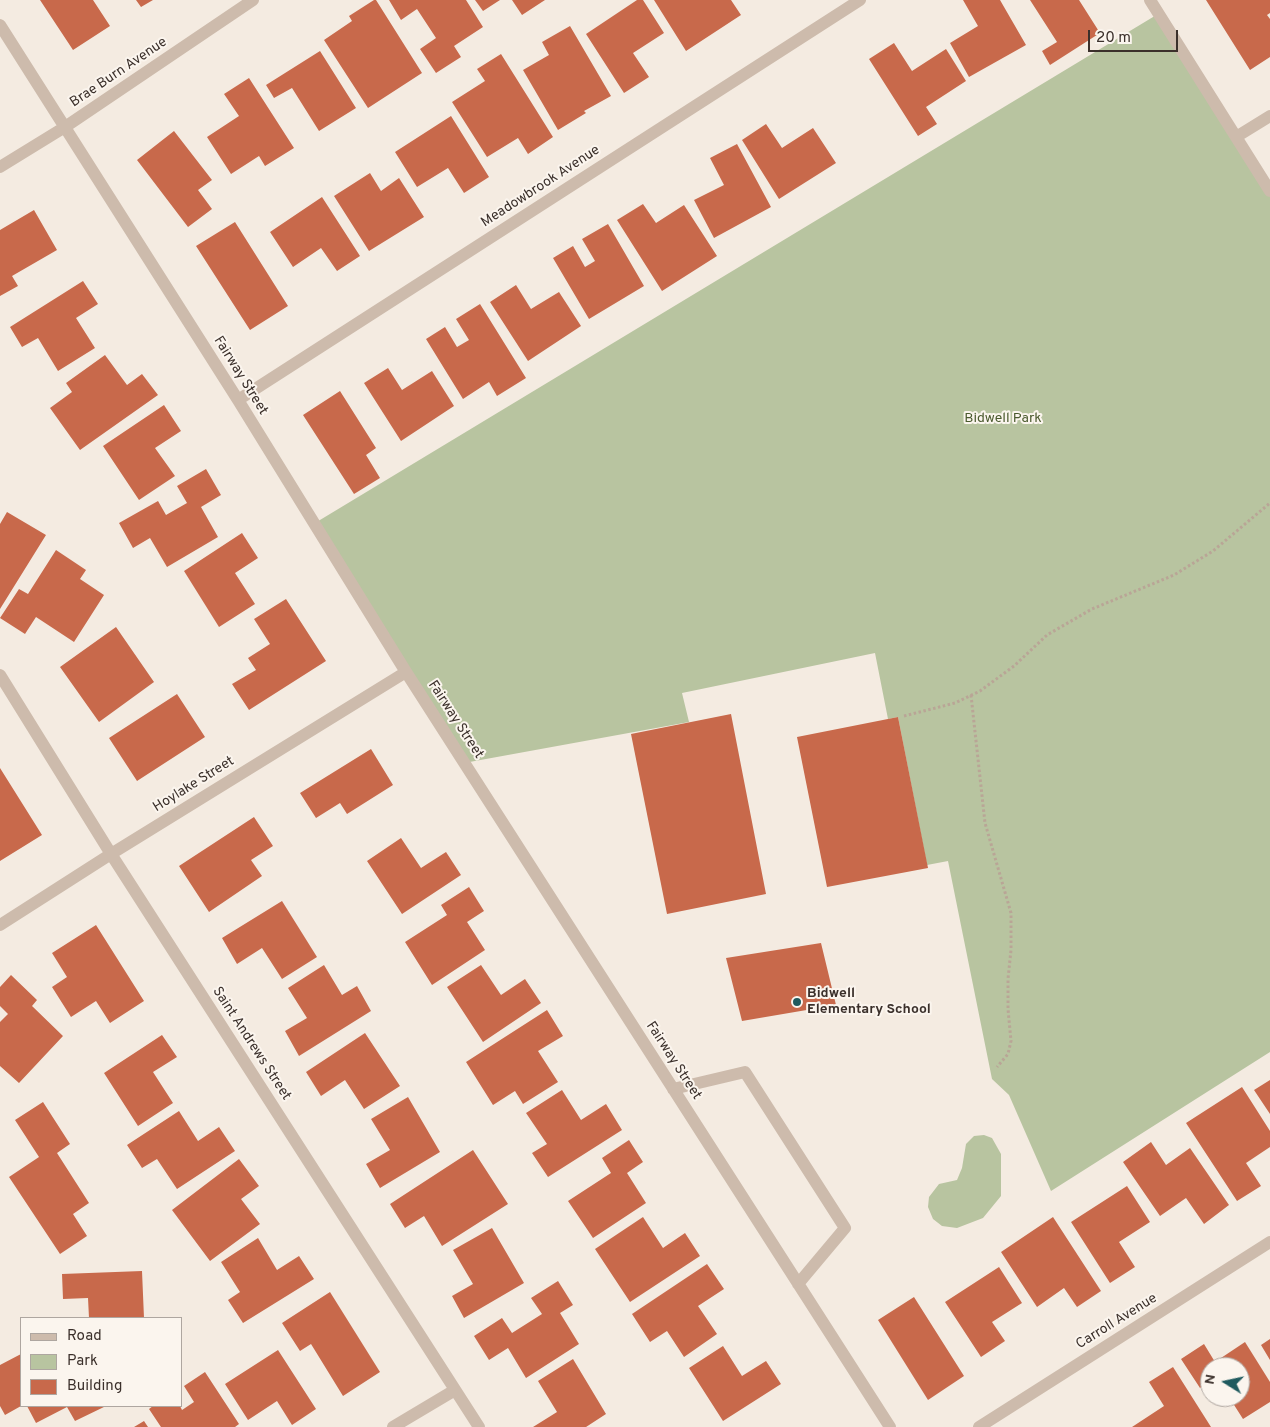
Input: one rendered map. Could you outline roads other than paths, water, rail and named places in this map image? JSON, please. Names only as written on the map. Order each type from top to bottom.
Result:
[{"type":"street","name":"Brae Burn Avenue","points":[[0,168],[65,127],[253,0]]},
{"type":"street","name":"Meadowbrook Avenue","points":[[238,400],[860,0]]},
{"type":"street","points":[[1150,0],[1270,191]]},
{"type":"street","name":"Fairway Street","points":[[0,24],[238,400],[406,672],[890,1427]]},
{"type":"street","points":[[1236,137],[1270,116]]},
{"type":"street","name":"Hoylake Street","points":[[0,925],[111,854],[406,672]]},
{"type":"street","name":"Saint Andrews Street","points":[[0,675],[111,854],[479,1427]]},
{"type":"street","points":[[673,1090],[745,1072],[845,1228],[798,1284]]},
{"type":"street","name":"Carroll Avenue","points":[[979,1427],[1270,1242]]},
{"type":"street","points":[[393,1427],[455,1390]]},
{"type":"place","name":"Bidwell Elementary School","points":[[797,1002]]},
{"type":"park label","name":"Bidwell Park","points":[[1003,419]]}]
